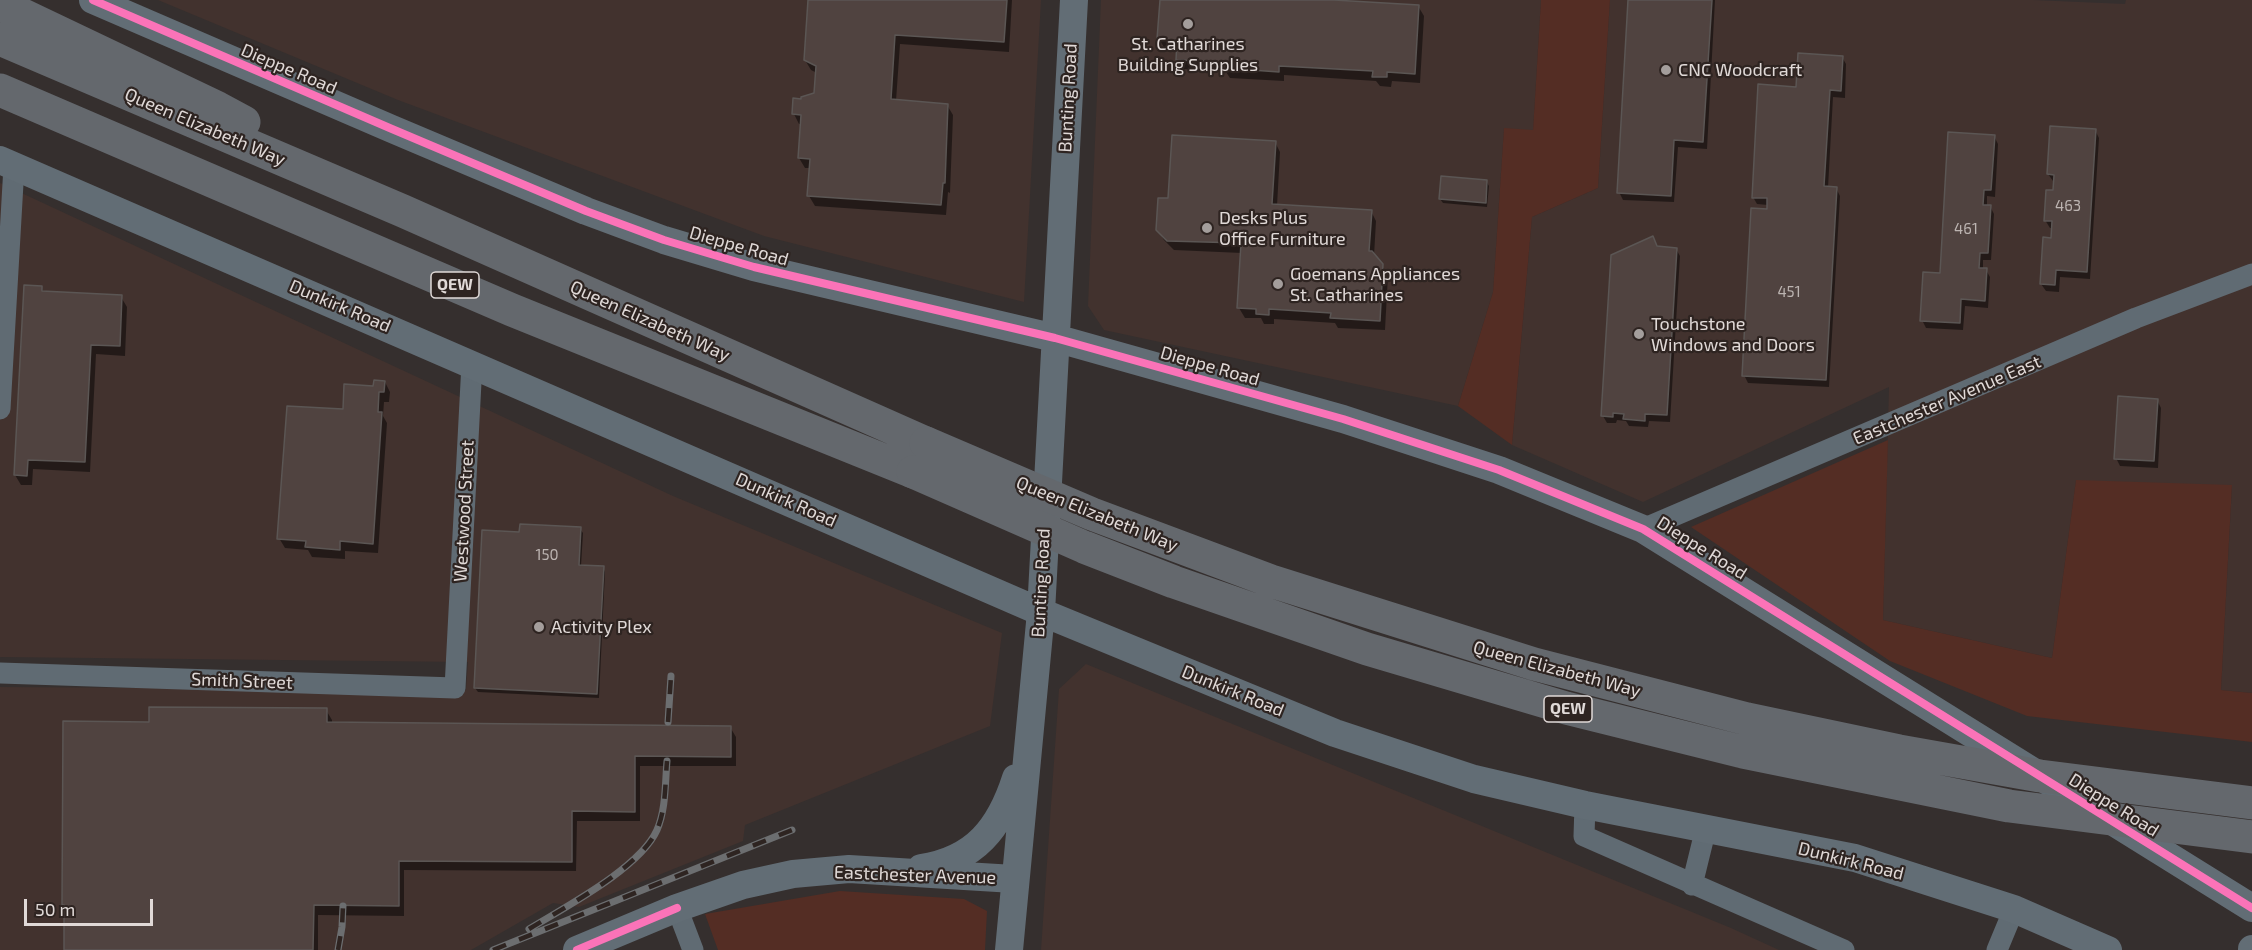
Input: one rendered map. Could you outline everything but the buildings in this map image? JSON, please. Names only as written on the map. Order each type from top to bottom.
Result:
[{"type":"highway","points":[[0,4],[218,108],[403,211]]},
{"type":"highway","name":"Queen Elizabeth Way","points":[[0,39],[403,211],[926,443],[1092,514],[1335,603],[1534,664],[1747,718],[1899,751],[2040,776],[2252,804]]},
{"type":"highway","name":"Queen Elizabeth Way","points":[[0,90],[512,310],[913,472],[1084,547],[1174,582],[1367,649],[1566,708],[1743,752],[2009,806],[2252,837]]},
{"type":"street","name":"Dieppe Road","points":[[93,0],[586,211],[664,240],[754,267],[1055,338],[1343,419],[1442,449],[1540,486],[1643,529],[2252,908]]},
{"type":"street","name":"Bunting Road","points":[[1009,950],[1041,612],[1074,0]]},
{"type":"street","name":"Dunkirk Road","points":[[7,163],[1041,612],[1335,733],[1474,779],[1585,805],[1856,858],[2014,909],[2108,950]]},
{"type":"street","points":[[0,409],[7,163]]},
{"type":"street","name":"Eastchester Avenue East","points":[[1643,529],[2136,318],[2252,274]]},
{"type":"street","name":"Westwood Street","points":[[456,658],[472,363]]},
{"type":"street","name":"Smith Street","points":[[0,673],[455,688],[456,658]]},
{"type":"street","points":[[904,872],[935,866],[983,841],[1003,812],[1030,733]]},
{"type":"street","points":[[1585,805],[1584,836],[1844,950]]},
{"type":"street","points":[[1692,885],[1706,828]]},
{"type":"street","name":"Eastchester Avenue","points":[[576,950],[677,908],[743,885],[793,874],[849,869],[1014,879]]},
{"type":"street","points":[[677,908],[692,950]]},
{"type":"street","points":[[1997,950],[2014,909]]},
{"type":"shaded area","points":[[158,0],[1041,0],[1024,302],[764,236],[398,100]]},
{"type":"shaded area","points":[[1101,0],[1541,0],[1533,131],[1504,129],[1493,292],[1458,406],[1104,330],[1088,306]]},
{"type":"shaded area","points":[[1541,0],[1610,0],[1598,188],[1532,217],[1512,445],[1458,406],[1493,292],[1504,128],[1533,130]]},
{"type":"shaded area","points":[[1610,0],[2033,0],[2125,4],[2126,0],[2252,0],[2252,693],[2221,690],[2232,486],[2076,481],[2052,658],[1883,620],[1889,387],[1643,502],[1512,445],[1532,217],[1598,188]]},
{"type":"shaded area","points":[[0,183],[673,496],[1002,633],[990,726],[745,825],[743,841],[579,907],[553,903],[471,950],[0,950],[0,687],[466,690],[468,662],[0,657]]},
{"type":"shaded area","points":[[1888,440],[1883,620],[2052,658],[2076,480],[2232,485],[2221,690],[2252,693],[2252,742],[2027,716],[1890,661],[1691,527]]},
{"type":"shaded area","points":[[1086,664],[1731,928],[1779,950],[1041,950],[1059,689]]},
{"type":"shaded area","points":[[840,891],[964,899],[987,911],[985,950],[718,950],[705,914]]},
{"type":"railway","points":[[668,722],[671,676]]},
{"type":"railway","points":[[529,929],[600,886],[619,872],[648,844],[657,830],[662,814],[667,761]]},
{"type":"railway","points":[[493,950],[792,830]]},
{"type":"railway","points":[[338,950],[343,906]]},
{"type":"cycle path","points":[[93,0],[586,211],[664,240],[754,267],[1055,338],[1343,419],[1499,470],[1643,529],[2252,908]]},
{"type":"cycle path","points":[[577,950],[677,908]]},
{"type":"place","name":"St. Catharines Building Supplies","points":[[1188,24]]},
{"type":"place","name":"CNC Woodcraft","points":[[1666,70]]},
{"type":"place","name":"Desks Plus Office Furniture","points":[[1207,228]]},
{"type":"place","name":"Goemans Appliances St. Catharines","points":[[1278,284]]},
{"type":"place","name":"Touchstone Windows and Doors","points":[[1639,334]]},
{"type":"place","name":"Activity Plex","points":[[539,627]]}]
